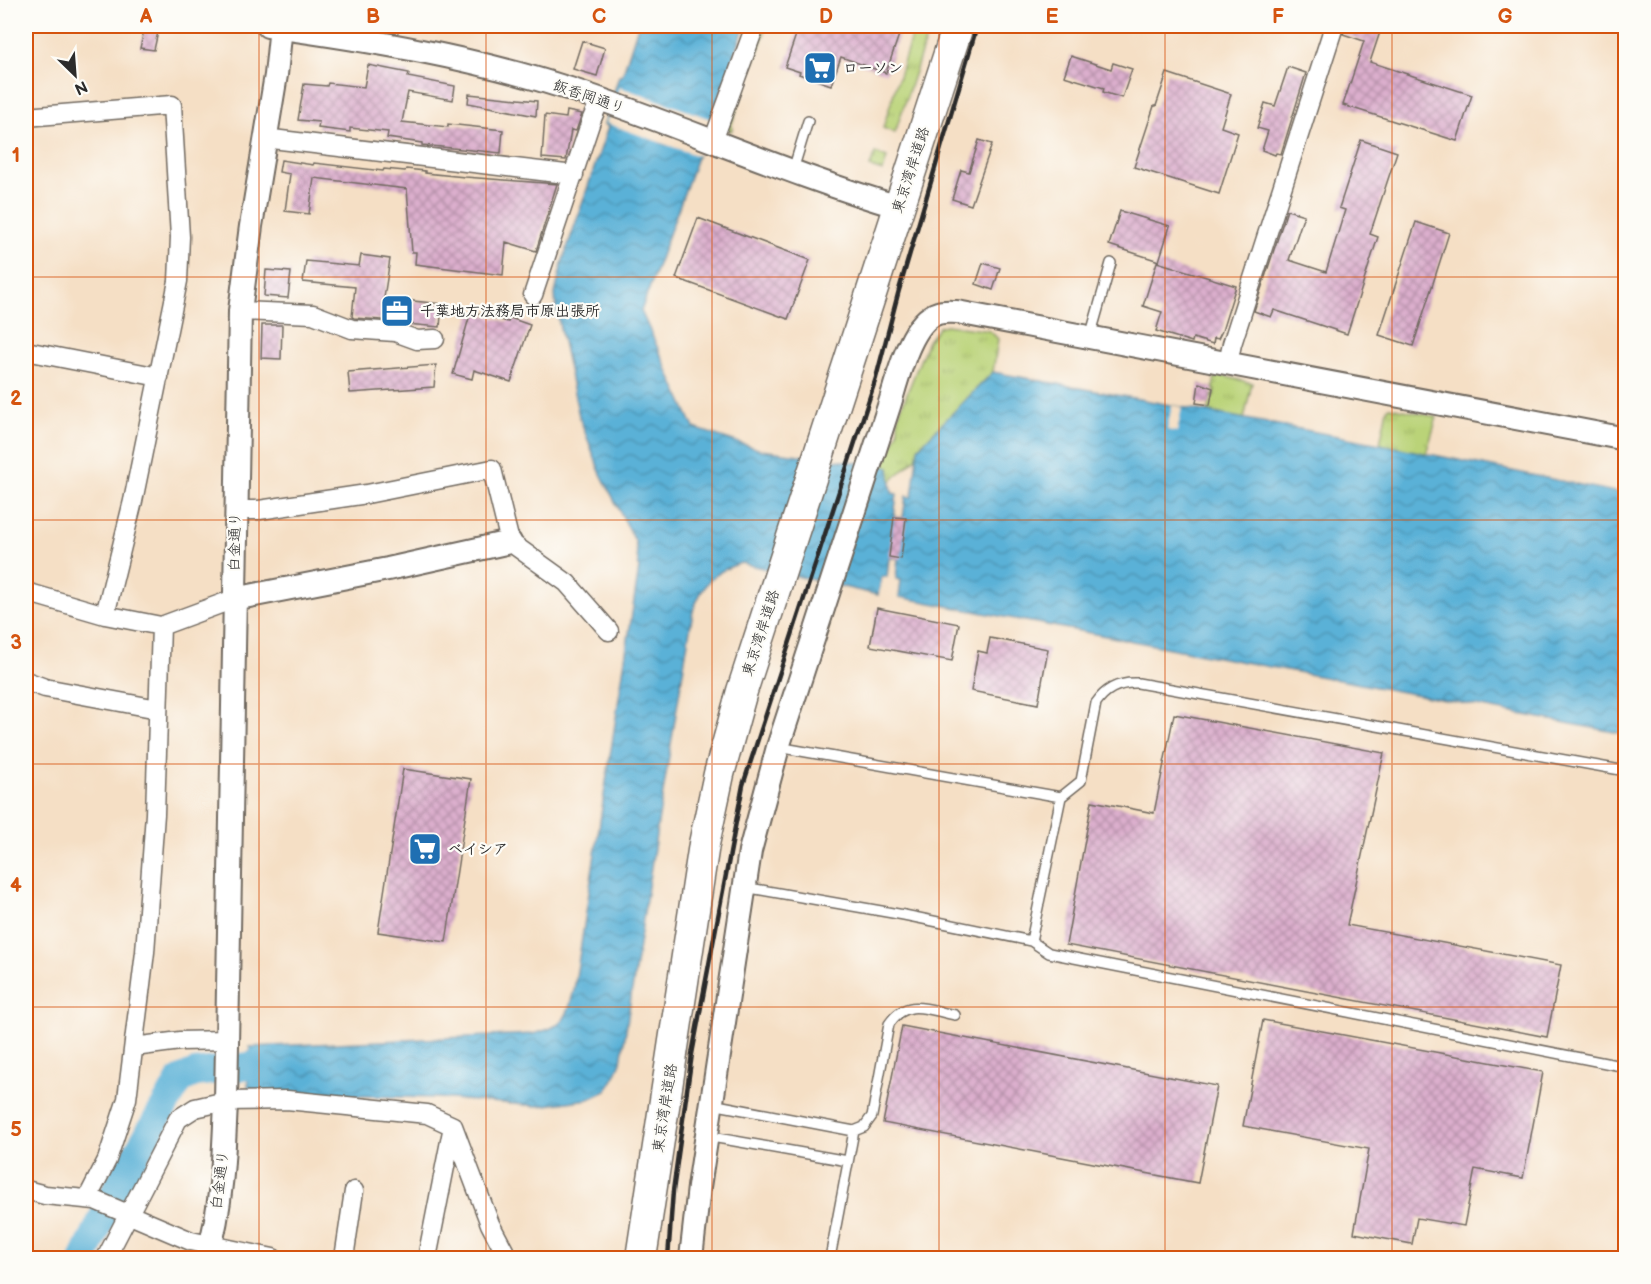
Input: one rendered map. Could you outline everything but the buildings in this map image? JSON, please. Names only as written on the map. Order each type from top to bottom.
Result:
[{"type":"highway","name":"東京湾岸道路","points":[[623,1258],[681,878],[711,741],[772,573],[890,205],[940,26]]},
{"type":"highway","name":"東京湾岸道路","points":[[890,205],[958,26]]},
{"type":"highway","name":"東京湾岸道路","points":[[641,1258],[704,844],[719,774],[772,573]]},
{"type":"street","name":"飯香岡通り","points":[[277,26],[419,50],[493,67],[606,102],[890,205]]},
{"type":"street","name":"白金通り","points":[[209,1252],[224,1166],[240,311],[264,138],[276,75],[277,26]]},
{"type":"street","points":[[709,140],[755,26]]},
{"type":"street","points":[[1228,363],[1232,344],[1334,26]]},
{"type":"street","points":[[533,295],[574,175],[606,102]]},
{"type":"street","points":[[26,117],[172,105],[180,237],[178,281],[133,501],[105,615]]},
{"type":"street","points":[[264,138],[574,175]]},
{"type":"street","points":[[240,311],[313,314],[352,329],[395,332],[417,340],[435,339]]},
{"type":"street","points":[[691,1258],[706,1136],[752,842],[778,747],[907,355],[919,328],[930,317],[937,313],[957,312],[1626,439]]},
{"type":"street","points":[[26,351],[159,377]]},
{"type":"street","points":[[236,510],[259,510],[367,494],[492,470],[510,542],[567,583],[609,631]]},
{"type":"street","points":[[26,592],[105,615],[161,626],[234,599],[510,542]]},
{"type":"street","points":[[91,1199],[107,1160],[127,1099],[134,1047],[145,952],[155,814],[161,626]]},
{"type":"street","points":[[26,681],[45,688],[158,708]]},
{"type":"street","points":[[134,1047],[180,1041],[227,1051]]},
{"type":"street","points":[[106,1258],[124,1212],[178,1119],[195,1108],[226,1101],[287,1100],[427,1114],[453,1126],[490,1224],[508,1258]]},
{"type":"street","points":[[427,1258],[453,1126]]},
{"type":"street","points":[[26,1190],[45,1195],[91,1199],[192,1240],[209,1252],[273,1258]]},
{"type":"street","points":[[344,1258],[354,1191]]},
{"type":"lane","points":[[793,170],[808,121]]},
{"type":"lane","points":[[1090,337],[1111,263]]},
{"type":"lane","points":[[1031,941],[1061,797],[1081,781],[1096,703],[1109,690],[1128,682],[1626,771]]},
{"type":"lane","points":[[778,747],[1061,797]]},
{"type":"lane","points":[[744,887],[904,915],[1031,941],[1049,953],[1626,1067]]},
{"type":"lane","points":[[711,1104],[854,1131],[864,1127],[872,1116],[889,1024],[895,1014],[912,1007],[956,1015]]},
{"type":"lane","points":[[830,1258],[854,1131]]},
{"type":"lane","points":[[706,1136],[848,1161]]},
{"type":"green space","points":[[760,31],[765,32],[731,131],[726,129]]},
{"type":"green space","points":[[913,31],[927,35],[895,133],[883,128]]},
{"type":"green space","points":[[875,153],[887,158],[883,171],[870,167]]},
{"type":"green space","points":[[946,325],[990,331],[998,339],[993,372],[918,448],[917,457],[890,482],[889,467],[882,466],[898,432],[898,416],[928,341],[939,327]]},
{"type":"green space","points":[[1219,375],[1252,383],[1244,419],[1208,412],[1211,396],[1214,396],[1215,377]]},
{"type":"green space","points":[[1390,407],[1437,417],[1426,454],[1380,444],[1387,409]]},
{"type":"water","points":[[638,26],[745,26],[641,311],[694,428],[761,450],[889,467],[892,493],[897,494],[894,517],[903,518],[906,496],[912,497],[918,448],[993,372],[1380,444],[1625,494],[1625,734],[899,597],[901,580],[896,579],[898,558],[889,558],[887,577],[882,576],[878,595],[741,563],[723,570],[710,580],[693,611],[621,1062],[606,1091],[589,1099],[539,1106],[439,1098],[249,1093],[247,1073],[250,1047],[533,1034],[558,1024],[569,1009],[574,990],[639,568],[635,541],[600,472],[579,416],[556,309],[555,294],[562,263],[608,127],[604,124]]},
{"type":"pier","points":[[620,87],[711,119],[698,156],[606,123]]},
{"type":"pier","points":[[1172,405],[1182,407],[1177,432],[1167,430]]},
{"type":"waterway","points":[[84,1258],[116,1188],[180,1080],[195,1073],[258,1065]]},
{"type":"railway","points":[[668,1258],[673,1191],[692,1054],[743,785],[876,378],[899,290],[977,26]]},
{"type":"place","name":"ローソン","points":[[820,68]]},
{"type":"place","name":"千葉地方法務局市原出張所","points":[[397,311]]},
{"type":"place","name":"ベイシア","points":[[425,849]]}]
